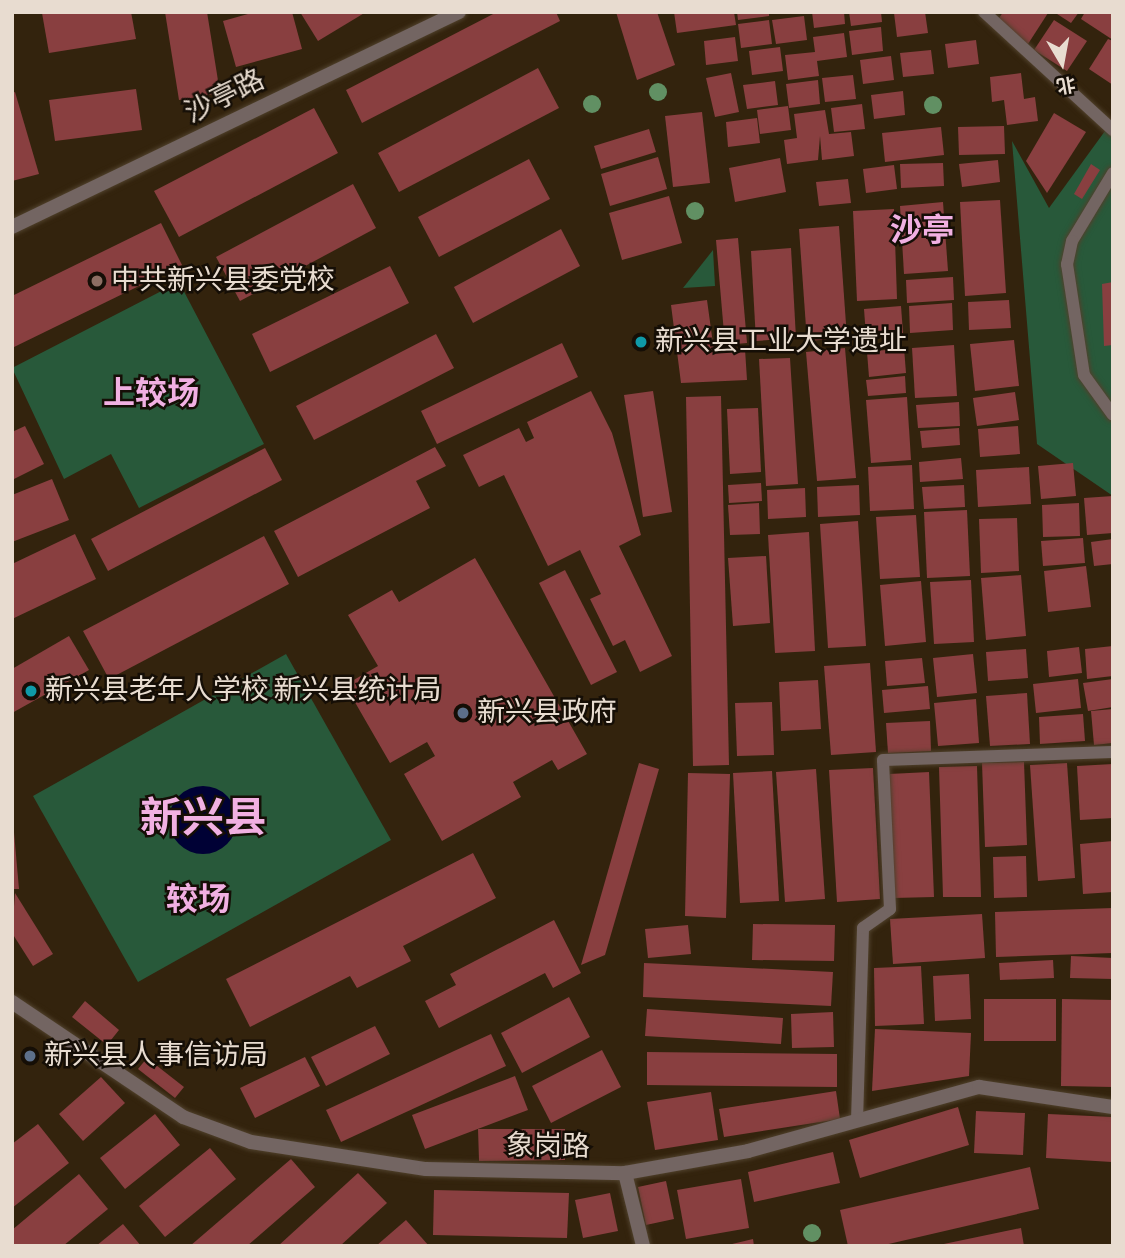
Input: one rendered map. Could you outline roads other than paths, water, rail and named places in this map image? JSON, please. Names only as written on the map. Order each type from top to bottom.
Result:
[{"type":"street","name":"沙亭路","points":[[12,227],[459,12]]},
{"type":"street","name":"象岗路","points":[[12,1002],[183,1117],[251,1142],[426,1169],[625,1172],[748,1151],[979,1087],[1113,1107]]},
{"type":"street","points":[[625,1172],[643,1246]]},
{"type":"lane","points":[[984,12],[1113,130]]},
{"type":"lane","points":[[1113,173],[1067,254],[1084,374],[1113,415]]},
{"type":"lane","points":[[857,1121],[863,928],[890,909],[883,760],[1113,752]]},
{"type":"place","name":"中共新兴县委党校","points":[[97,281]]},
{"type":"place","name":"新兴县工业大学遗址","points":[[641,342]]},
{"type":"place","name":"新兴县老年人学校 新兴县统计局","points":[[31,691]]},
{"type":"place","name":"新兴县政府","points":[[463,713]]},
{"type":"place","name":"新兴县人事信访局","points":[[30,1056]]},
{"type":"district","name":"沙亭","points":[[922,231]]},
{"type":"district","name":"上较场","points":[[151,394]]},
{"type":"district","name":"新兴县","points":[[203,819]]},
{"type":"district","name":"较场","points":[[198,900]]}]
